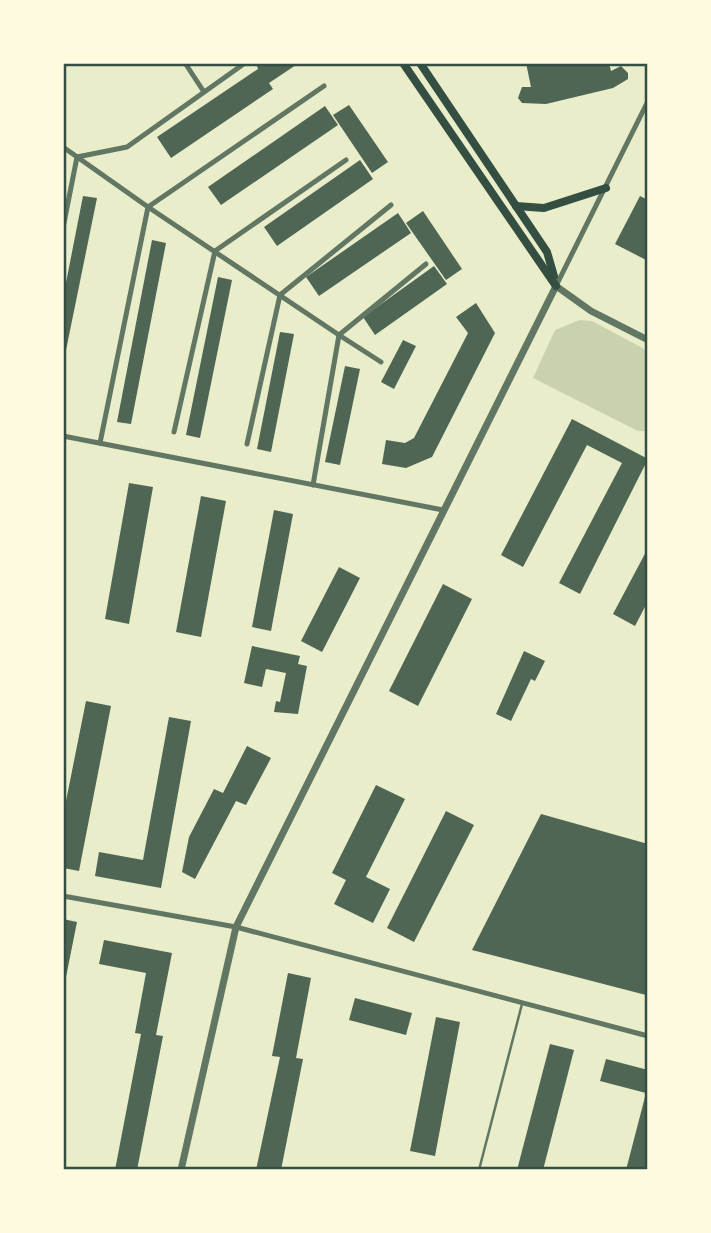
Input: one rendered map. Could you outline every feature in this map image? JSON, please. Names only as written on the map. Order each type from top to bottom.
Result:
[{"type":"main road","points":[[403,63],[556,286]]},
{"type":"main road","points":[[420,63],[547,252],[556,286]]},
{"type":"main road","points":[[516,206],[544,208],[606,188]]},
{"type":"street","points":[[185,63],[204,92]]},
{"type":"street","points":[[77,157],[128,146],[246,63]]},
{"type":"street","points":[[100,443],[148,207],[324,86]]},
{"type":"street","points":[[181,1170],[236,928],[648,101]]},
{"type":"street","points":[[63,147],[381,362]]},
{"type":"street","points":[[63,228],[77,157]]},
{"type":"street","points":[[174,432],[215,251],[346,160]]},
{"type":"street","points":[[247,444],[280,295],[391,205]]},
{"type":"street","points":[[313,485],[339,335],[426,264]]},
{"type":"street","points":[[556,286],[591,311],[648,340]]},
{"type":"street","points":[[63,436],[443,510]]},
{"type":"street","points":[[63,896],[236,928],[648,1036]]},
{"type":"lane","points":[[479,1170],[522,1004]]},
{"type":"green space","points":[[580,320],[592,321],[648,351],[648,431],[638,431],[533,378],[555,330]]},
{"type":"building","points":[[256,63],[299,63],[269,83],[273,89],[171,158],[157,137],[258,69]]},
{"type":"building","points":[[526,63],[609,63],[611,71],[621,66],[628,73],[628,79],[613,88],[546,104],[522,103],[518,98],[522,87],[531,87]]},
{"type":"building","points":[[349,105],[388,162],[372,173],[333,115]]},
{"type":"building","points":[[325,106],[338,125],[221,205],[208,187]]},
{"type":"building","points":[[360,160],[373,179],[277,246],[264,227]]},
{"type":"building","points":[[83,196],[97,198],[63,365],[63,298]]},
{"type":"building","points":[[640,196],[648,200],[645,213],[648,214],[648,261],[615,244]]},
{"type":"building","points":[[423,211],[462,269],[446,280],[406,223]]},
{"type":"building","points":[[398,213],[411,233],[319,296],[306,277]]},
{"type":"building","points":[[152,240],[166,243],[131,424],[117,422]]},
{"type":"building","points":[[434,266],[447,284],[375,335],[363,317]]},
{"type":"building","points":[[218,277],[232,280],[200,438],[186,435]]},
{"type":"building","points":[[476,303],[495,333],[432,457],[406,468],[382,464],[386,440],[405,443],[414,438],[468,333],[456,317]]},
{"type":"building","points":[[280,332],[294,334],[271,452],[257,449]]},
{"type":"building","points":[[403,340],[416,346],[394,389],[381,382]]},
{"type":"building","points":[[345,366],[360,369],[340,465],[325,462]]},
{"type":"building","points":[[572,419],[648,459],[580,594],[559,583],[622,463],[587,445],[523,567],[501,555]]},
{"type":"building","points":[[129,483],[153,487],[129,624],[105,619]]},
{"type":"building","points":[[201,496],[226,501],[201,637],[176,632]]},
{"type":"building","points":[[274,510],[293,514],[271,631],[252,627]]},
{"type":"building","points":[[648,548],[648,601],[635,626],[613,614]]},
{"type":"building","points":[[339,567],[360,578],[322,652],[301,641]]},
{"type":"building","points":[[443,584],[472,599],[418,706],[389,691]]},
{"type":"building","points":[[252,646],[300,656],[298,664],[307,666],[298,714],[274,712],[276,701],[280,702],[286,673],[266,669],[262,687],[244,683]]},
{"type":"building","points":[[524,651],[545,661],[535,681],[531,679],[511,721],[496,714]]},
{"type":"building","points":[[86,701],[111,706],[79,871],[63,868],[63,816]]},
{"type":"building","points":[[169,717],[191,721],[161,888],[95,876],[99,852],[143,860]]},
{"type":"building","points":[[247,746],[271,758],[246,805],[236,801],[195,879],[182,872],[189,837],[214,789],[223,793]]},
{"type":"building","points":[[376,785],[405,799],[366,877],[390,889],[373,923],[334,904],[346,880],[332,873]]},
{"type":"building","points":[[446,811],[474,825],[414,942],[387,928]]},
{"type":"building","points":[[541,814],[648,844],[646,995],[472,950]]},
{"type":"building","points":[[63,919],[77,922],[64,987],[63,987]]},
{"type":"building","points":[[104,940],[172,953],[156,1035],[163,1036],[137,1170],[115,1170],[141,1034],[135,1033],[146,973],[99,964]]},
{"type":"building","points":[[288,973],[311,978],[296,1058],[303,1059],[281,1170],[256,1170],[280,1057],[272,1056]]},
{"type":"building","points":[[355,998],[412,1013],[406,1035],[349,1020]]},
{"type":"building","points":[[436,1017],[460,1022],[435,1156],[410,1151]]},
{"type":"building","points":[[550,1044],[574,1050],[543,1170],[517,1170]]},
{"type":"building","points":[[606,1059],[648,1070],[648,1170],[626,1170],[646,1093],[600,1081]]}]
